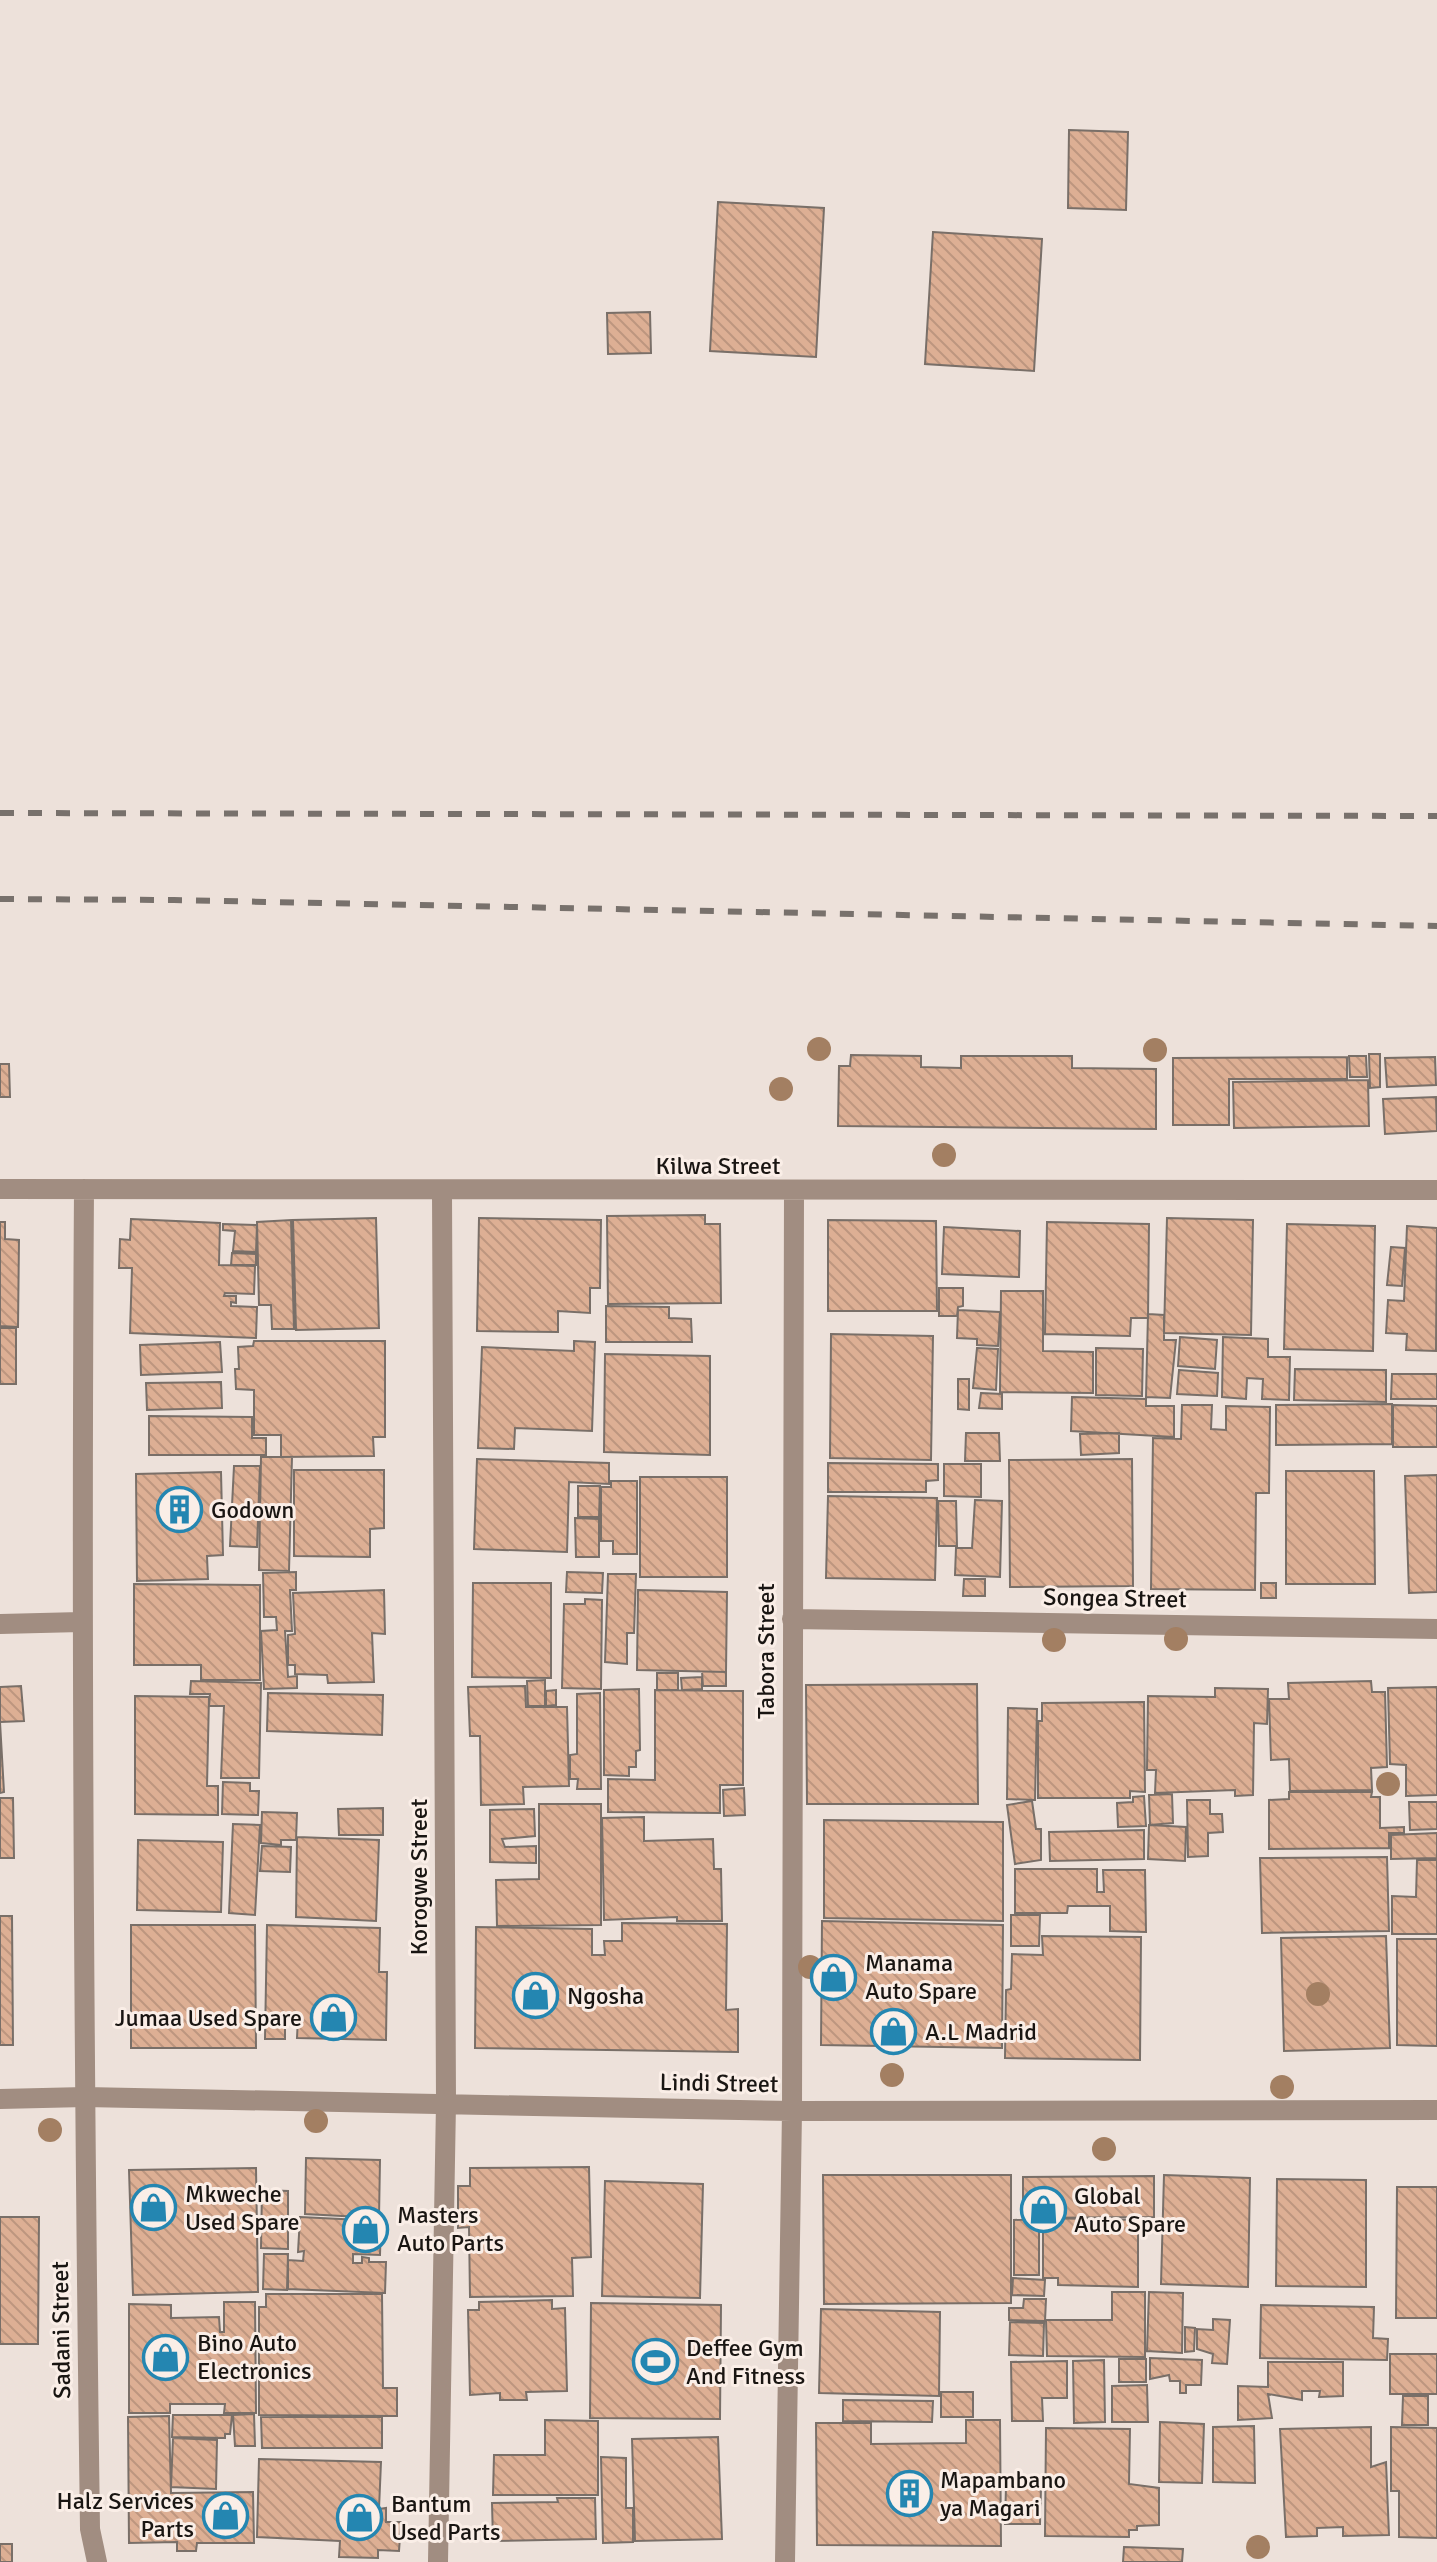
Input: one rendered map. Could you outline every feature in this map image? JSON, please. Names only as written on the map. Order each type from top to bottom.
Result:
[{"type":"street","name":"Kilwa Street","points":[[0,1189],[442,1192],[1437,1190]]},
{"type":"street","name":"Sadani Street","points":[[84,1189],[81,1622],[85,2097],[90,2529],[97,2562]]},
{"type":"street","name":"Korogwe Street","points":[[438,2562],[446,2103],[442,1192]]},
{"type":"street","name":"Tabora Street","points":[[785,2562],[792,2111],[794,1192]]},
{"type":"street","name":"Songea Street","points":[[792,1619],[1437,1629]]},
{"type":"street","points":[[0,1624],[81,1622]]},
{"type":"street","name":"Lindi Street","points":[[0,2099],[85,2097],[792,2111],[1437,2110]]},
{"type":"building","points":[[1069,130],[1128,132],[1126,210],[1068,208]]},
{"type":"building","points":[[718,202],[824,208],[816,357],[710,351]]},
{"type":"building","points":[[933,232],[1042,239],[1034,371],[925,364]]},
{"type":"building","points":[[650,312],[651,353],[608,354],[607,313]]},
{"type":"building","points":[[1369,1054],[1380,1054],[1380,1087],[1370,1088]]},
{"type":"building","points":[[851,1055],[921,1056],[921,1067],[961,1068],[961,1056],[1072,1056],[1072,1068],[1156,1069],[1156,1129],[838,1126],[839,1066],[850,1066]]},
{"type":"building","points":[[1349,1056],[1366,1056],[1367,1077],[1350,1077]]},
{"type":"building","points":[[1347,1057],[1347,1079],[1229,1079],[1229,1125],[1173,1125],[1173,1058]]},
{"type":"building","points":[[1435,1057],[1436,1085],[1387,1087],[1385,1058]]},
{"type":"building","points":[[0,1064],[9,1064],[10,1097],[0,1097]]},
{"type":"building","points":[[1368,1080],[1369,1126],[1234,1128],[1233,1082]]},
{"type":"building","points":[[1436,1097],[1437,1131],[1385,1134],[1383,1099]]},
{"type":"building","points":[[705,1215],[705,1224],[720,1224],[721,1303],[608,1304],[607,1216]]},
{"type":"building","points":[[376,1218],[379,1328],[296,1330],[293,1220]]},
{"type":"building","points":[[479,1218],[601,1220],[600,1288],[590,1288],[590,1313],[558,1311],[558,1332],[477,1331]]},
{"type":"building","points":[[1167,1218],[1253,1220],[1251,1335],[1164,1333]]},
{"type":"building","points":[[131,1219],[220,1223],[219,1265],[255,1266],[254,1294],[225,1293],[224,1296],[236,1296],[236,1303],[231,1302],[231,1306],[257,1307],[256,1338],[130,1333],[132,1268],[119,1268],[120,1239],[130,1240]]},
{"type":"building","points":[[291,1220],[294,1329],[272,1329],[271,1305],[259,1305],[257,1222]]},
{"type":"building","points":[[828,1220],[936,1221],[937,1311],[828,1311]]},
{"type":"building","points":[[0,1222],[5,1222],[5,1239],[19,1240],[18,1327],[0,1326]]},
{"type":"building","points":[[1047,1222],[1149,1224],[1148,1318],[1131,1318],[1130,1336],[1045,1334]]},
{"type":"building","points":[[223,1224],[257,1225],[256,1252],[233,1251],[235,1231],[223,1230]]},
{"type":"building","points":[[1287,1224],[1375,1226],[1373,1351],[1284,1349]]},
{"type":"building","points":[[1407,1226],[1437,1228],[1436,1351],[1406,1350],[1407,1334],[1386,1333],[1388,1300],[1404,1301]]},
{"type":"building","points":[[944,1227],[1020,1231],[1019,1277],[942,1274]]},
{"type":"building","points":[[1391,1247],[1405,1248],[1402,1286],[1387,1285]]},
{"type":"building","points":[[232,1253],[256,1254],[256,1265],[231,1265]]},
{"type":"building","points":[[939,1288],[963,1288],[963,1306],[958,1307],[957,1316],[939,1316]]},
{"type":"building","points":[[1001,1291],[1043,1291],[1043,1351],[1093,1352],[1093,1393],[1000,1392]]},
{"type":"building","points":[[606,1306],[669,1307],[669,1318],[691,1319],[692,1342],[606,1342]]},
{"type":"building","points":[[958,1310],[1000,1312],[998,1346],[977,1345],[977,1339],[957,1338]]},
{"type":"building","points":[[1148,1314],[1164,1315],[1164,1340],[1176,1340],[1170,1398],[1146,1397]]},
{"type":"building","points":[[0,1328],[16,1328],[16,1384],[0,1384]]},
{"type":"building","points":[[831,1334],[933,1336],[931,1460],[830,1458]]},
{"type":"building","points":[[1180,1337],[1217,1340],[1215,1369],[1178,1366]]},
{"type":"building","points":[[1223,1337],[1268,1339],[1268,1357],[1290,1357],[1289,1400],[1262,1399],[1263,1379],[1247,1378],[1246,1399],[1222,1397]]},
{"type":"building","points":[[254,1341],[385,1341],[385,1437],[373,1437],[374,1456],[281,1457],[281,1435],[254,1435],[254,1390],[236,1389],[235,1369],[239,1369],[238,1347],[253,1346]]},
{"type":"building","points":[[574,1341],[595,1342],[592,1431],[515,1428],[514,1449],[478,1448],[482,1347],[574,1351]]},
{"type":"building","points":[[220,1342],[222,1372],[141,1375],[140,1345]]},
{"type":"building","points":[[977,1348],[998,1349],[996,1390],[973,1388]]},
{"type":"building","points":[[1096,1348],[1143,1349],[1142,1396],[1096,1395]]},
{"type":"building","points":[[605,1354],[710,1356],[710,1455],[604,1452]]},
{"type":"building","points":[[1295,1369],[1386,1370],[1386,1402],[1294,1400]]},
{"type":"building","points":[[1179,1370],[1218,1373],[1217,1396],[1177,1394]]},
{"type":"building","points":[[1392,1374],[1437,1374],[1437,1399],[1391,1399]]},
{"type":"building","points":[[958,1379],[969,1379],[969,1410],[958,1409]]},
{"type":"building","points":[[221,1382],[222,1408],[147,1410],[146,1383]]},
{"type":"building","points":[[981,1393],[1002,1394],[1002,1409],[979,1408]]},
{"type":"building","points":[[1072,1397],[1146,1399],[1146,1406],[1174,1406],[1174,1437],[1071,1431]]},
{"type":"building","points":[[1392,1404],[1392,1444],[1276,1445],[1276,1405]]},
{"type":"building","points":[[1182,1405],[1212,1405],[1211,1429],[1226,1430],[1226,1406],[1270,1407],[1269,1493],[1256,1493],[1255,1590],[1151,1589],[1153,1438],[1181,1439]]},
{"type":"building","points":[[1393,1405],[1437,1406],[1437,1447],[1393,1447]]},
{"type":"building","points":[[149,1416],[252,1417],[252,1438],[266,1438],[266,1455],[149,1455]]},
{"type":"building","points":[[966,1433],[999,1433],[1000,1461],[965,1461]]},
{"type":"building","points":[[1119,1433],[1119,1453],[1081,1455],[1080,1434]]},
{"type":"building","points":[[261,1457],[292,1457],[289,1571],[259,1570]]},
{"type":"building","points":[[477,1459],[609,1463],[609,1484],[569,1482],[567,1552],[474,1549]]},
{"type":"building","points":[[1132,1459],[1133,1586],[1010,1587],[1009,1460]]},
{"type":"building","points":[[828,1463],[938,1464],[938,1480],[926,1481],[926,1492],[828,1492]]},
{"type":"building","points":[[944,1464],[981,1464],[981,1497],[944,1496]]},
{"type":"building","points":[[234,1466],[260,1466],[257,1547],[230,1546]]},
{"type":"building","points":[[294,1470],[384,1470],[384,1528],[370,1529],[370,1557],[294,1556]]},
{"type":"building","points":[[1286,1471],[1374,1471],[1375,1584],[1286,1584]]},
{"type":"building","name":"Godown","points":[[221,1472],[223,1555],[207,1556],[208,1579],[137,1581],[136,1474]]},
{"type":"building","points":[[1437,1475],[1437,1592],[1409,1593],[1405,1476]]},
{"type":"building","points":[[640,1477],[727,1477],[727,1577],[640,1577]]},
{"type":"building","points":[[611,1481],[637,1481],[637,1554],[613,1554],[613,1541],[601,1541],[601,1487],[611,1487]]},
{"type":"building","points":[[578,1486],[600,1486],[599,1517],[578,1517]]},
{"type":"building","points":[[828,1496],[937,1498],[935,1580],[826,1578]]},
{"type":"building","points":[[975,1500],[1002,1501],[1000,1577],[955,1575],[956,1548],[972,1548]]},
{"type":"building","points":[[938,1501],[956,1501],[957,1546],[939,1546]]},
{"type":"building","points":[[575,1518],[599,1519],[599,1557],[576,1557]]},
{"type":"building","points":[[296,1572],[296,1590],[290,1590],[292,1631],[285,1631],[288,1677],[297,1676],[297,1688],[264,1689],[261,1631],[277,1630],[276,1617],[264,1617],[263,1573]]},
{"type":"building","points":[[567,1572],[603,1573],[602,1593],[566,1592]]},
{"type":"building","points":[[608,1574],[636,1574],[634,1633],[627,1633],[627,1664],[605,1662]]},
{"type":"building","points":[[964,1579],[985,1579],[985,1596],[963,1596]]},
{"type":"building","points":[[473,1583],[551,1583],[551,1678],[472,1677]]},
{"type":"building","points":[[1261,1583],[1276,1583],[1276,1598],[1261,1598]]},
{"type":"building","points":[[134,1584],[260,1585],[260,1680],[201,1680],[201,1665],[134,1665]]},
{"type":"building","points":[[384,1590],[385,1634],[372,1633],[374,1682],[328,1683],[327,1675],[295,1674],[295,1665],[288,1665],[288,1635],[295,1634],[293,1593]]},
{"type":"building","points":[[638,1590],[727,1592],[726,1672],[637,1670]]},
{"type":"building","points":[[585,1599],[602,1600],[601,1689],[562,1688],[564,1604],[585,1604]]},
{"type":"building","points":[[702,1672],[726,1672],[726,1686],[703,1686]]},
{"type":"building","points":[[657,1673],[678,1673],[678,1690],[657,1690]]},
{"type":"building","points":[[702,1677],[702,1689],[682,1690],[681,1678]]},
{"type":"building","points":[[545,1680],[545,1706],[528,1706],[527,1681]]},
{"type":"building","points":[[191,1681],[261,1683],[259,1778],[221,1778],[224,1706],[209,1706],[210,1694],[190,1694]]},
{"type":"building","points":[[1371,1681],[1372,1692],[1385,1692],[1387,1767],[1371,1768],[1372,1790],[1290,1791],[1289,1759],[1271,1760],[1269,1699],[1289,1699],[1288,1683]]},
{"type":"building","points":[[977,1684],[978,1804],[807,1804],[806,1685]]},
{"type":"building","points":[[21,1686],[24,1721],[0,1722],[0,1687]]},
{"type":"building","points":[[525,1686],[526,1707],[567,1707],[569,1786],[523,1787],[524,1804],[481,1805],[480,1736],[470,1736],[468,1687]]},
{"type":"building","points":[[1437,1687],[1437,1795],[1406,1796],[1406,1765],[1390,1764],[1388,1688]]},
{"type":"building","points":[[1215,1688],[1268,1689],[1267,1724],[1254,1723],[1253,1795],[1235,1796],[1235,1790],[1155,1793],[1156,1770],[1147,1770],[1148,1696],[1215,1697]]},
{"type":"building","points":[[639,1689],[640,1750],[636,1751],[636,1767],[629,1767],[629,1776],[604,1775],[604,1690]]},
{"type":"building","points":[[556,1690],[556,1705],[546,1706],[546,1691]]},
{"type":"building","points":[[655,1690],[743,1691],[743,1785],[720,1785],[720,1813],[608,1812],[608,1779],[655,1780]]},
{"type":"building","points":[[268,1693],[383,1695],[382,1735],[267,1731]]},
{"type":"building","points":[[600,1693],[601,1789],[577,1789],[578,1779],[570,1779],[570,1755],[577,1754],[577,1694]]},
{"type":"building","points":[[135,1696],[209,1697],[207,1786],[218,1786],[218,1815],[135,1814]]},
{"type":"building","points":[[1144,1702],[1145,1792],[1130,1791],[1130,1798],[1038,1798],[1038,1721],[1042,1721],[1042,1703]]},
{"type":"building","points":[[1008,1708],[1037,1709],[1035,1800],[1007,1799]]},
{"type":"building","points":[[0,1722],[4,1792],[0,1793]]},
{"type":"building","points":[[223,1782],[250,1783],[250,1791],[259,1791],[258,1815],[222,1814]]},
{"type":"building","points":[[744,1788],[745,1815],[724,1816],[723,1790]]},
{"type":"building","points":[[1289,1792],[1372,1792],[1371,1797],[1380,1797],[1380,1828],[1404,1827],[1404,1833],[1389,1833],[1389,1848],[1269,1849],[1269,1800],[1289,1799]]},
{"type":"building","points":[[1172,1794],[1173,1823],[1150,1825],[1149,1795]]},
{"type":"building","points":[[1144,1796],[1146,1826],[1118,1827],[1117,1803],[1133,1802],[1133,1797]]},
{"type":"building","points":[[0,1798],[13,1798],[14,1858],[0,1858]]},
{"type":"building","points":[[1187,1800],[1210,1800],[1210,1814],[1222,1814],[1223,1832],[1208,1833],[1208,1856],[1188,1857]]},
{"type":"building","points":[[1032,1801],[1036,1829],[1041,1829],[1041,1860],[1015,1864],[1007,1805]]},
{"type":"building","points":[[1409,1802],[1437,1802],[1437,1829],[1410,1830]]},
{"type":"building","points":[[539,1804],[601,1804],[601,1925],[497,1926],[496,1880],[539,1879]]},
{"type":"building","points":[[383,1808],[383,1835],[339,1835],[338,1809]]},
{"type":"building","points":[[534,1809],[535,1836],[502,1839],[505,1847],[536,1846],[536,1863],[490,1862],[490,1810]]},
{"type":"building","points":[[262,1812],[297,1813],[296,1840],[281,1840],[281,1845],[261,1843]]},
{"type":"building","points":[[644,1817],[644,1841],[713,1839],[714,1869],[721,1869],[722,1921],[677,1921],[677,1917],[604,1920],[602,1818]]},
{"type":"building","points":[[824,1820],[1003,1822],[1003,1921],[824,1918]]},
{"type":"building","points":[[233,1824],[260,1825],[255,1915],[229,1913]]},
{"type":"building","points":[[1149,1825],[1186,1827],[1185,1861],[1148,1859]]},
{"type":"building","points":[[1144,1830],[1144,1859],[1050,1861],[1049,1832]]},
{"type":"building","points":[[1437,1833],[1437,1858],[1391,1859],[1391,1835]]},
{"type":"building","points":[[297,1837],[379,1840],[376,1921],[296,1917]]},
{"type":"building","points":[[138,1840],[223,1842],[221,1912],[137,1910]]},
{"type":"building","points":[[262,1846],[291,1847],[290,1872],[260,1871]]},
{"type":"building","points":[[1387,1857],[1389,1931],[1262,1933],[1260,1858]]},
{"type":"building","points":[[1417,1860],[1437,1860],[1437,1934],[1392,1934],[1392,1896],[1416,1897]]},
{"type":"building","points":[[1015,1869],[1097,1869],[1097,1892],[1104,1892],[1103,1870],[1145,1870],[1146,1932],[1110,1931],[1110,1906],[1068,1906],[1067,1913],[1015,1913]]},
{"type":"building","points":[[1011,1915],[1040,1915],[1039,1946],[1011,1946]]},
{"type":"building","points":[[0,1916],[12,1916],[13,2045],[0,2045]]},
{"type":"building","points":[[822,1921],[1003,1925],[1002,2048],[821,2045]]},
{"type":"building","points":[[622,1923],[727,1924],[726,2010],[738,2009],[738,2052],[475,2048],[476,1927],[592,1929],[592,1955],[605,1955],[604,1941],[622,1941]]},
{"type":"building","points":[[131,1925],[255,1925],[256,2048],[131,2048]]},
{"type":"building","points":[[267,1925],[380,1928],[379,1972],[387,1972],[386,2040],[297,2038],[298,2017],[285,2016],[285,2039],[265,2039]]},
{"type":"building","points":[[1042,1936],[1141,1937],[1140,2060],[1005,2058],[1006,1990],[1011,1989],[1012,1954],[1043,1955]]},
{"type":"building","points":[[1386,1936],[1390,2048],[1284,2051],[1281,1938]]},
{"type":"building","points":[[1397,1939],[1437,1939],[1437,2046],[1397,2045]]},
{"type":"building","points":[[306,2158],[380,2160],[379,2218],[305,2214]]},
{"type":"building","points":[[589,2167],[591,2257],[572,2258],[573,2296],[470,2297],[469,2227],[458,2228],[458,2186],[470,2186],[470,2168]]},
{"type":"building","points":[[256,2168],[258,2292],[133,2295],[129,2170]]},
{"type":"building","points":[[823,2175],[1011,2175],[1011,2303],[824,2304]]},
{"type":"building","points":[[1164,2175],[1250,2178],[1248,2287],[1161,2284]]},
{"type":"building","points":[[1154,2176],[1154,2217],[1023,2218],[1023,2177]]},
{"type":"building","points":[[1277,2179],[1366,2180],[1366,2287],[1276,2286]]},
{"type":"building","points":[[605,2181],[703,2184],[700,2298],[602,2296]]},
{"type":"building","points":[[1397,2187],[1437,2187],[1437,2318],[1396,2318]]},
{"type":"building","points":[[262,2190],[288,2191],[288,2249],[261,2248]]},
{"type":"building","points":[[0,2217],[39,2217],[38,2344],[0,2344]]},
{"type":"building","points":[[300,2217],[381,2221],[380,2255],[353,2254],[353,2263],[362,2263],[362,2257],[369,2258],[369,2262],[386,2262],[385,2293],[288,2289],[288,2260],[303,2261],[304,2251],[298,2252]]},
{"type":"building","points":[[1043,2218],[1138,2220],[1138,2287],[1058,2285],[1058,2278],[1043,2278]]},
{"type":"building","points":[[1039,2219],[1039,2275],[1014,2275],[1014,2220]]},
{"type":"building","points":[[264,2254],[288,2254],[287,2290],[263,2289]]},
{"type":"building","points":[[1013,2278],[1045,2280],[1044,2296],[1012,2295]]},
{"type":"building","points":[[1112,2292],[1145,2292],[1145,2357],[1047,2356],[1046,2320],[1112,2320]]},
{"type":"building","points":[[1149,2292],[1183,2293],[1182,2353],[1147,2351]]},
{"type":"building","points":[[266,2294],[382,2294],[383,2388],[397,2388],[397,2416],[259,2415],[259,2307],[266,2307]]},
{"type":"building","points":[[1024,2299],[1046,2299],[1045,2321],[1009,2320],[1009,2308],[1023,2308]]},
{"type":"building","points":[[552,2300],[552,2309],[565,2308],[567,2391],[526,2392],[527,2400],[500,2400],[500,2393],[470,2395],[468,2310],[479,2310],[479,2302]]},
{"type":"building","points":[[224,2302],[255,2302],[256,2413],[224,2413],[225,2404],[170,2404],[170,2413],[129,2413],[129,2304],[171,2305],[171,2318],[219,2317],[220,2332],[224,2332]]},
{"type":"building","name":"Deffee Gym And Fitness","points":[[591,2303],[721,2305],[720,2419],[590,2418]]},
{"type":"building","points":[[1261,2305],[1374,2307],[1373,2338],[1388,2339],[1387,2360],[1260,2358]]},
{"type":"building","points":[[821,2309],[940,2312],[939,2396],[819,2393]]},
{"type":"building","points":[[1213,2319],[1230,2320],[1227,2364],[1212,2363],[1213,2354],[1197,2349],[1197,2329],[1213,2330]]},
{"type":"building","points":[[1010,2322],[1044,2323],[1043,2356],[1009,2355]]},
{"type":"building","points":[[1185,2327],[1195,2328],[1194,2351],[1185,2352]]},
{"type":"building","points":[[1390,2354],[1437,2354],[1437,2394],[1390,2394]]},
{"type":"building","points":[[1150,2358],[1202,2360],[1201,2385],[1186,2385],[1186,2393],[1180,2393],[1180,2381],[1170,2381],[1169,2375],[1150,2379]]},
{"type":"building","points":[[1119,2359],[1146,2359],[1146,2382],[1119,2382]]},
{"type":"building","points":[[1104,2360],[1105,2422],[1074,2423],[1073,2361]]},
{"type":"building","points":[[1067,2361],[1067,2398],[1042,2398],[1043,2421],[1012,2421],[1011,2362]]},
{"type":"building","points":[[1268,2362],[1343,2362],[1343,2396],[1319,2397],[1320,2391],[1302,2391],[1302,2400],[1268,2394],[1272,2418],[1238,2420],[1238,2386],[1268,2387]]},
{"type":"building","points":[[1147,2385],[1148,2422],[1112,2422],[1112,2386]]},
{"type":"building","points":[[941,2392],[973,2392],[973,2417],[941,2417]]},
{"type":"building","points":[[1403,2396],[1428,2396],[1428,2425],[1402,2425]]},
{"type":"building","points":[[843,2400],[933,2401],[932,2422],[843,2421]]},
{"type":"building","points":[[254,2414],[255,2446],[235,2446],[233,2415]]},
{"type":"building","points":[[173,2415],[232,2415],[230,2434],[225,2434],[225,2438],[172,2437]]},
{"type":"building","points":[[169,2416],[171,2493],[253,2492],[254,2543],[197,2543],[196,2551],[177,2551],[177,2542],[129,2543],[128,2417]]},
{"type":"building","points":[[261,2417],[382,2417],[382,2448],[262,2448]]},
{"type":"building","points":[[545,2420],[598,2421],[598,2495],[493,2495],[494,2455],[545,2455]]},
{"type":"building","name":"Mapambano ya Magari","points":[[966,2420],[1000,2420],[1001,2546],[817,2545],[816,2423],[871,2423],[871,2444],[966,2443]]},
{"type":"building","points":[[1160,2422],[1204,2424],[1202,2483],[1159,2482]]},
{"type":"building","points":[[1254,2426],[1255,2483],[1213,2482],[1213,2427]]},
{"type":"building","points":[[1371,2427],[1371,2467],[1386,2462],[1389,2535],[1343,2536],[1343,2527],[1317,2528],[1317,2536],[1286,2537],[1280,2429]]},
{"type":"building","points":[[1391,2427],[1437,2428],[1437,2538],[1399,2537],[1399,2491],[1391,2491]]},
{"type":"building","points":[[1046,2428],[1130,2429],[1129,2484],[1159,2488],[1159,2525],[1137,2526],[1137,2530],[1129,2530],[1129,2537],[1045,2536]]},
{"type":"building","points":[[718,2437],[722,2539],[635,2541],[632,2439]]},
{"type":"building","points":[[173,2438],[217,2440],[216,2489],[171,2487]]},
{"type":"building","points":[[601,2457],[626,2458],[626,2508],[633,2508],[633,2542],[603,2543]]},
{"type":"building","points":[[259,2459],[381,2462],[379,2509],[386,2508],[386,2522],[401,2522],[399,2551],[378,2550],[378,2558],[339,2557],[340,2541],[257,2537]]},
{"type":"building","points":[[1006,2486],[1041,2488],[1040,2524],[1005,2524]]},
{"type":"building","points":[[557,2498],[595,2498],[596,2539],[493,2541],[492,2503],[558,2502]]},
{"type":"building","points":[[0,2544],[12,2544],[12,2562],[0,2562]]},
{"type":"building","points":[[1124,2547],[1183,2549],[1182,2562],[1123,2562]]},
{"type":"railway","points":[[0,813],[1437,816]]},
{"type":"railway","points":[[0,899],[1437,926]]},
{"type":"place","name":"Godown","points":[[180,1510]]},
{"type":"place","name":"Manama Auto Spare","points":[[834,1977]]},
{"type":"place","name":"Ngosha","points":[[536,1996]]},
{"type":"place","name":"Jumaa Used Spare","points":[[333,2018]]},
{"type":"place","name":"A.L Madrid","points":[[894,2032]]},
{"type":"place","name":"Mkweche Used Spare","points":[[154,2208]]},
{"type":"place","name":"Global Auto Spare","points":[[1043,2210]]},
{"type":"place","name":"Masters Auto Parts","points":[[366,2229]]},
{"type":"place","name":"Bino Auto Electronics","points":[[166,2357]]},
{"type":"place","name":"Deffee Gym And Fitness","points":[[655,2362]]},
{"type":"place","name":"Mapambano ya Magari","points":[[909,2494]]},
{"type":"place","name":"Halz Services Parts","points":[[225,2515]]},
{"type":"place","name":"Bantum Used Parts","points":[[360,2518]]}]
